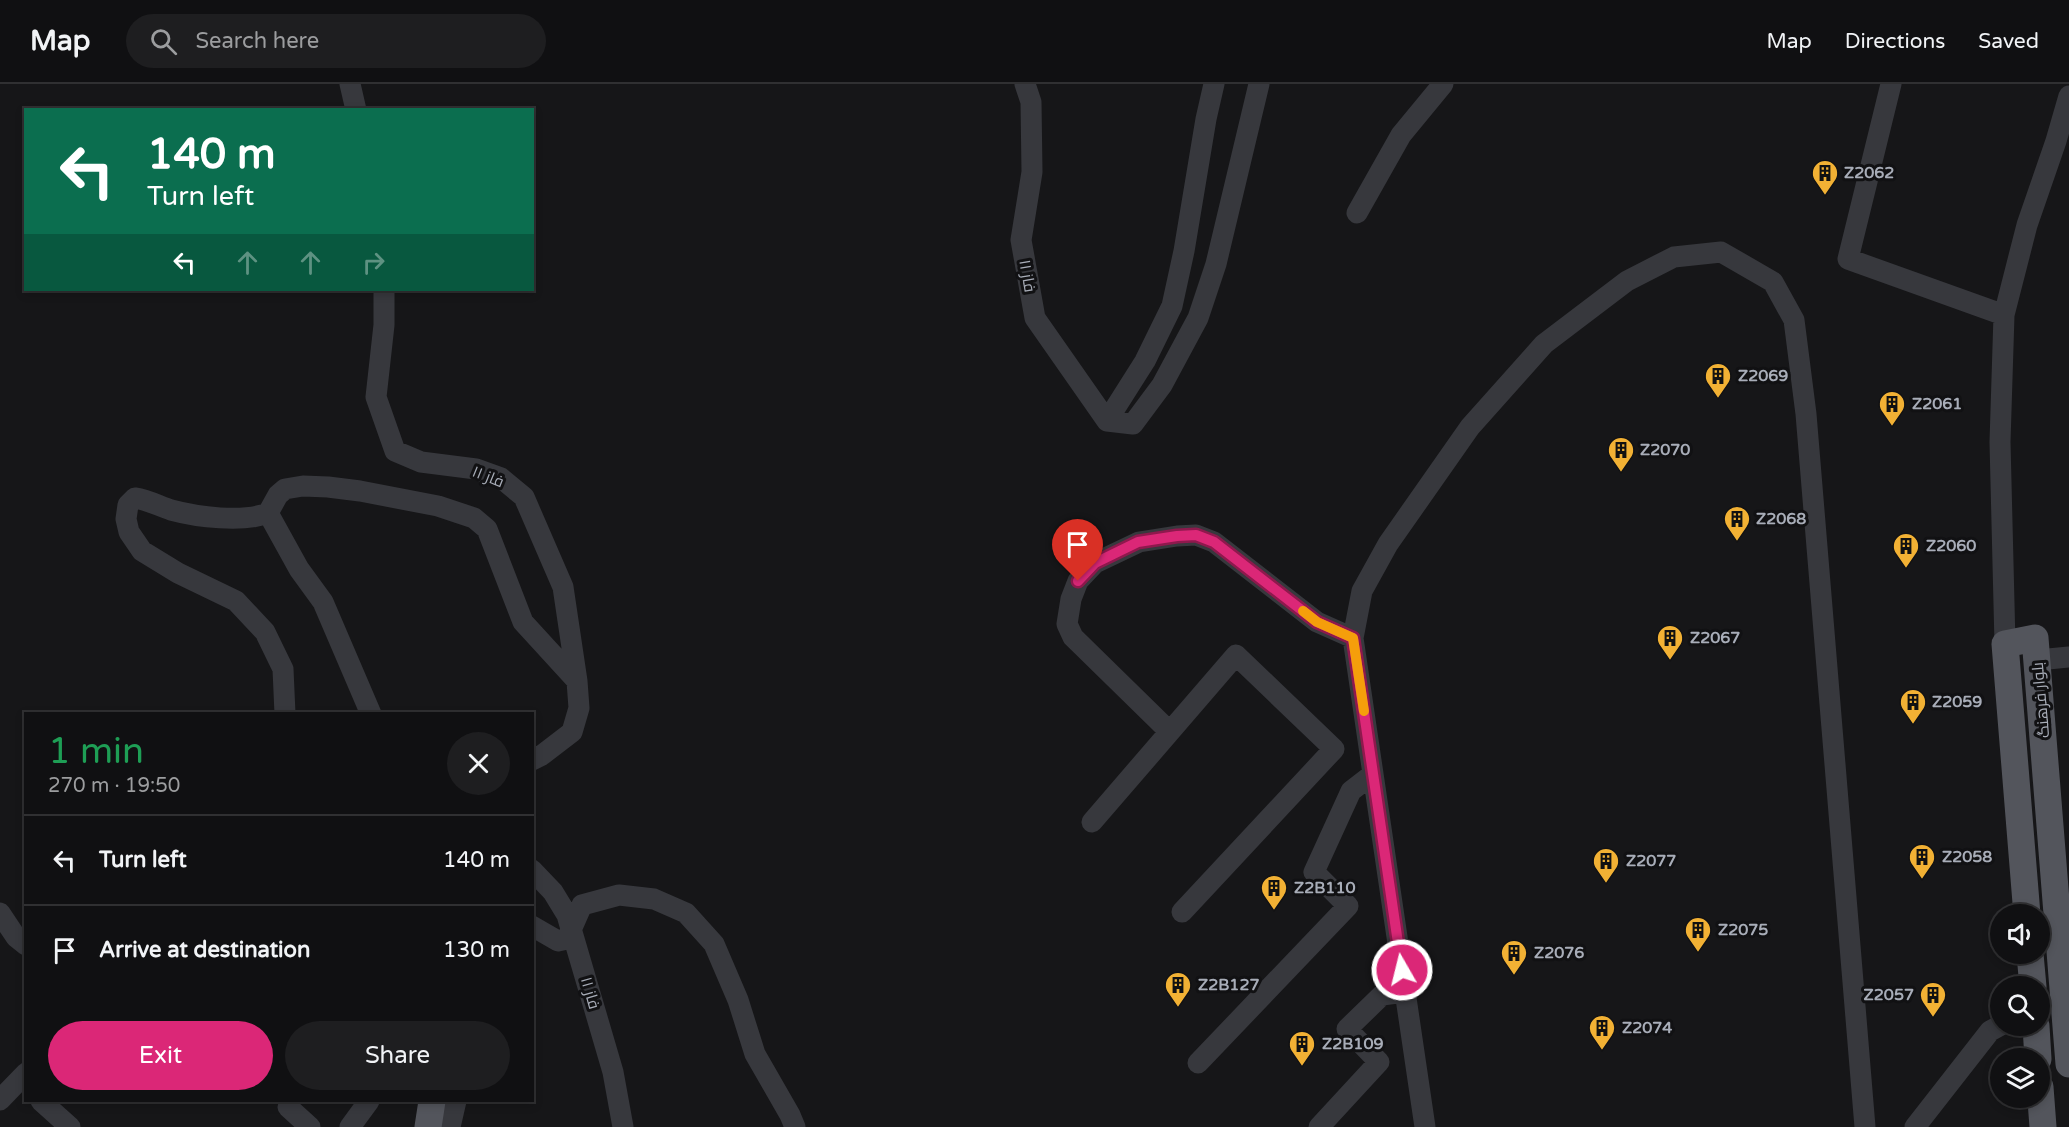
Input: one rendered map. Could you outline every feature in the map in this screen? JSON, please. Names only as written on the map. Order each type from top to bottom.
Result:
[{"type":"main road","name":"بلوار فرهنگ","points":[[2026,904],[2005,644],[2035,638],[2068,1055]]},
{"type":"main road","points":[[2035,1038],[2068,1055]]},
{"type":"main road","points":[[428,1127],[432,1102]]},
{"type":"main road","points":[[2042,1108],[2043,1127]]},
{"type":"street","points":[[350,84],[356,108]]},
{"type":"street","name":"فاز ۱۱","points":[[1024,84],[1031,102],[1032,172],[1021,240],[1035,318],[1107,421]]},
{"type":"street","points":[[1214,84],[1172,306],[1145,361],[1107,421],[1133,424],[1162,385],[1198,318],[1216,264],[1258,84]]},
{"type":"street","points":[[1357,213],[1401,135],[1443,84]]},
{"type":"street","points":[[1891,84],[1848,259],[2004,315]]},
{"type":"street","points":[[2005,644],[2000,442],[2004,315],[2026,225],[2056,141],[2069,96]]},
{"type":"street","points":[[1425,1127],[1353,638],[1362,591],[1388,544],[1470,427],[1544,344],[1626,281],[1674,257],[1721,252],[1773,282],[1794,320],[1806,414],[1865,1127]]},
{"type":"street","name":"فاز ۱۱","points":[[384,291],[384,325],[376,397],[395,451],[421,462],[476,469],[501,478],[525,497],[563,587],[579,708],[572,732],[534,759]]},
{"type":"street","points":[[285,712],[283,669],[265,632],[236,601],[178,573],[142,551],[129,532],[126,519],[128,505],[135,498],[198,515],[259,517],[268,513],[278,495],[285,489],[311,486],[360,491],[438,506],[474,518],[487,529],[523,622],[577,681]]},
{"type":"street","points":[[268,513],[299,569],[323,603],[370,712]]},
{"type":"street","points":[[1169,731],[1073,637],[1066,624],[1071,599],[1078,581],[1095,563],[1138,542],[1196,535],[1214,542],[1317,622],[1353,638]]},
{"type":"street","points":[[1092,822],[1236,655],[1334,749],[1182,912]]},
{"type":"street","points":[[2038,660],[2069,657]]},
{"type":"street","points":[[1198,1064],[1348,906],[1314,872],[1351,791],[1373,774]]},
{"type":"street","name":"فاز ۱۱","points":[[534,872],[553,892],[567,915],[613,1072],[623,1127]]},
{"type":"street","points":[[534,927],[558,941],[567,939],[582,905],[620,895],[654,899],[686,914],[714,944],[738,1000],[755,1054],[795,1127]]},
{"type":"street","points":[[0,912],[16,937],[24,943]]},
{"type":"street","points":[[1319,1127],[1379,1062],[1347,1029],[1382,994],[1405,992]]},
{"type":"street","points":[[1915,1127],[1990,1031]]},
{"type":"street","points":[[0,1100],[23,1080]]},
{"type":"street","points":[[42,1102],[70,1127]]},
{"type":"street","points":[[350,1127],[368,1102]]},
{"type":"street","points":[[450,1127],[456,1102]]},
{"type":"street","points":[[288,1107],[310,1127]]},
{"type":"slow traffic","points":[[1303,611],[1317,622],[1353,638],[1364,711]]},
{"type":"place","name":"Z2062","points":[[1825,196]]},
{"type":"place","name":"Z2069","points":[[1718,399]]},
{"type":"place","name":"Z2061","points":[[1892,427]]},
{"type":"place","name":"Z2070","points":[[1621,473]]},
{"type":"place","name":"Z2068","points":[[1737,542]]},
{"type":"place","name":"Z2060","points":[[1906,569]]},
{"type":"place","name":"Z2067","points":[[1670,661]]},
{"type":"place","name":"Z2059","points":[[1913,725]]},
{"type":"place","name":"Z2058","points":[[1922,880]]},
{"type":"place","name":"Z2077","points":[[1606,884]]},
{"type":"place","name":"Z2B110","points":[[1274,911]]},
{"type":"place","name":"Z2075","points":[[1698,953]]},
{"type":"place","name":"Z2076","points":[[1514,976]]},
{"type":"place","name":"Z2B127","points":[[1178,1008]]},
{"type":"place","name":"Z2057","points":[[1933,1018]]},
{"type":"place","name":"Z2074","points":[[1602,1051]]},
{"type":"place","name":"Z2B109","points":[[1302,1067]]},
{"type":"route","points":[[1078,581],[1095,563],[1138,542],[1196,535],[1214,542],[1317,622],[1353,638],[1402,970]]}]
